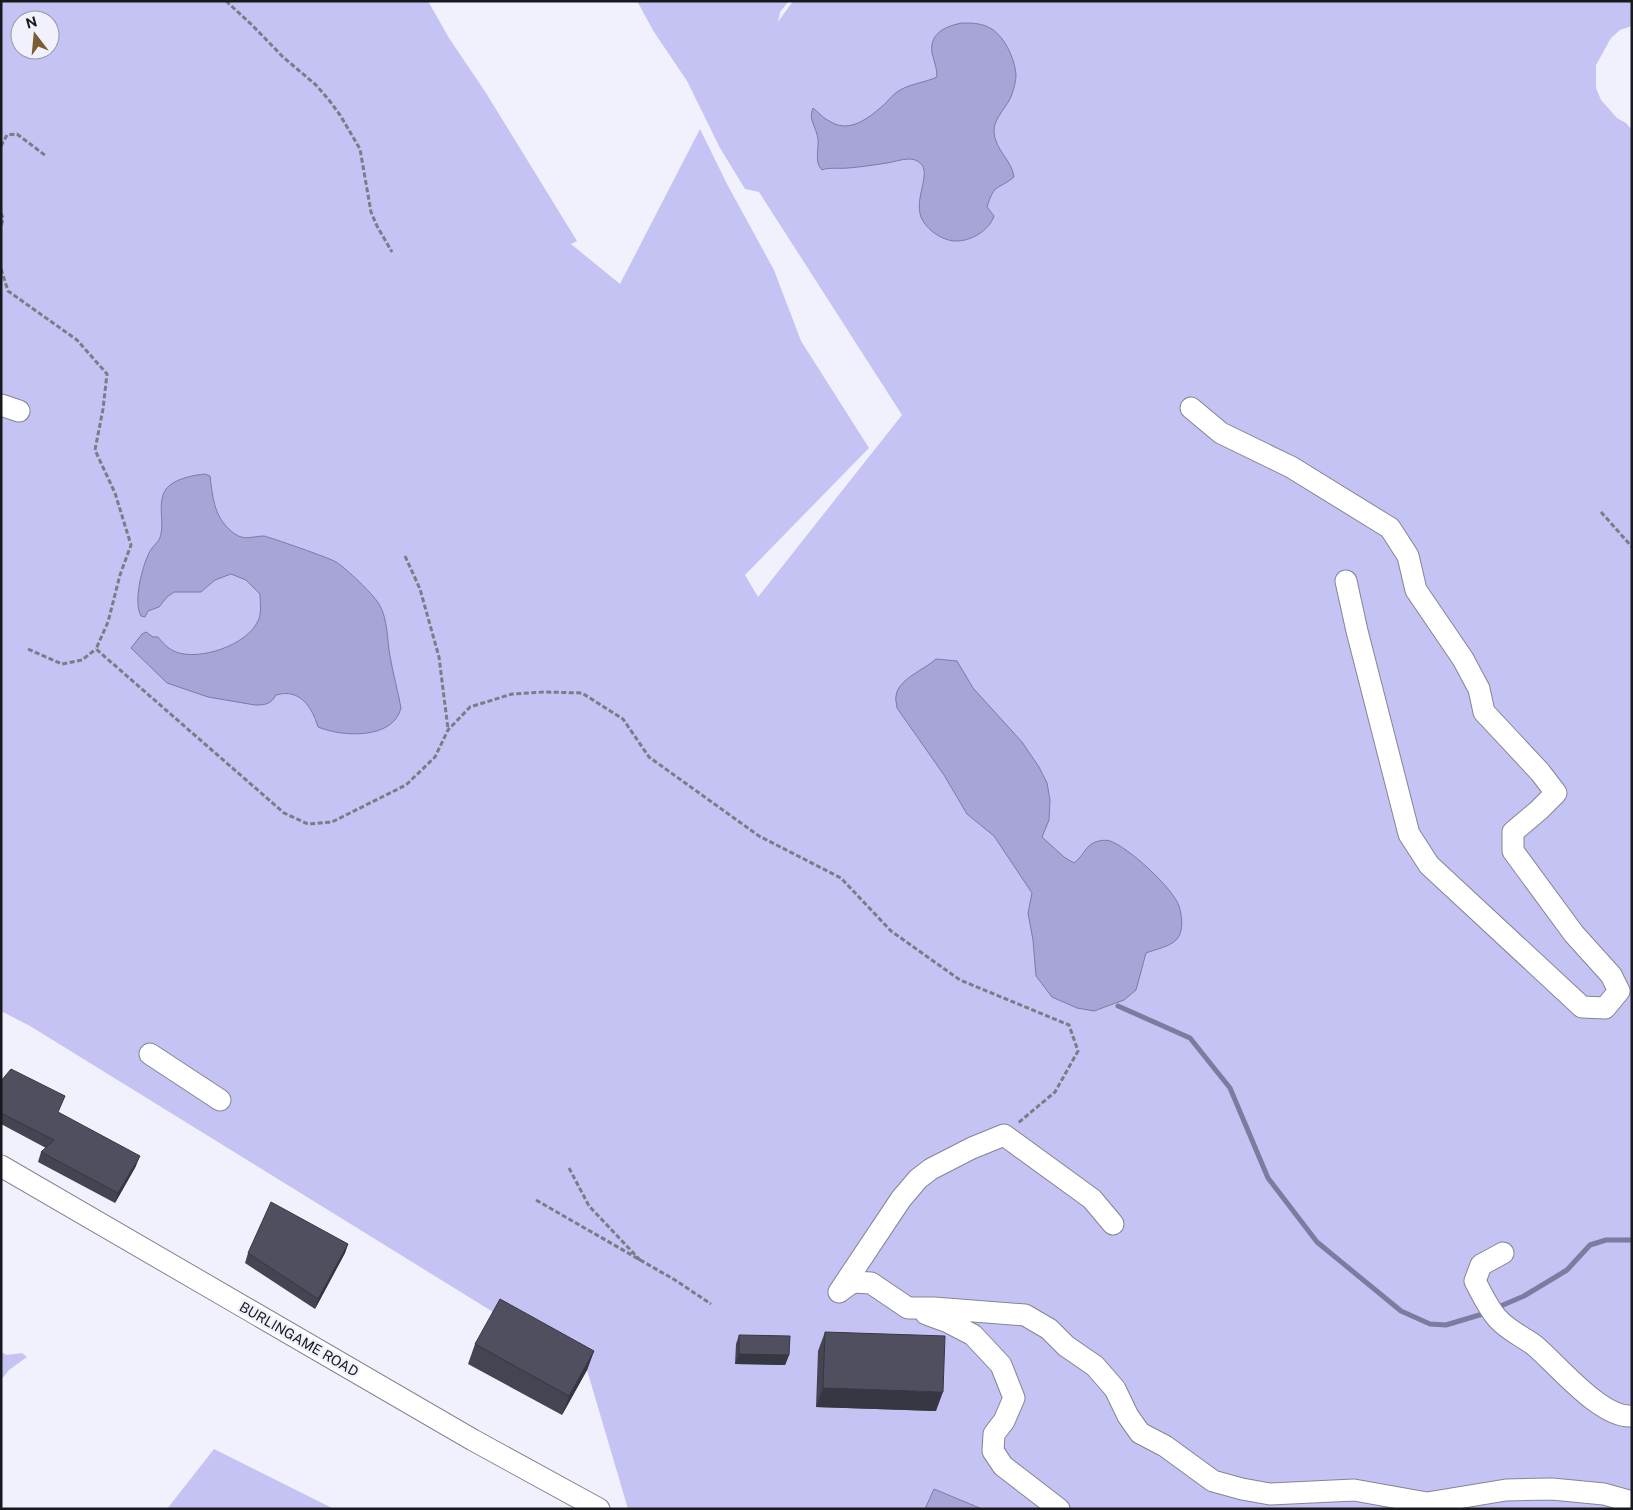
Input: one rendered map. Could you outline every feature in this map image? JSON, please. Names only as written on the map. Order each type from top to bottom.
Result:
[{"type":"street","points":[[1191,408],[1221,433],[1291,467],[1390,528],[1408,556],[1416,590],[1463,659],[1479,689],[1484,712],[1540,772],[1556,793],[1513,832],[1513,851],[1574,934],[1611,975],[1619,991],[1604,1008],[1582,1007],[1429,865],[1408,834],[1359,641],[1346,581]]},
{"type":"street","points":[[150,1054],[220,1100]]},
{"type":"street","points":[[1059,1509],[1004,1466],[993,1451],[994,1434],[1004,1421],[1014,1398],[1001,1365],[973,1335],[948,1322],[908,1308],[870,1283],[853,1282],[839,1292],[901,1199],[918,1179],[931,1169],[1004,1134],[1092,1199],[1113,1224]]},
{"type":"street","name":"BURLINGAME ROAD","points":[[1,1166],[465,1435],[599,1509]]},
{"type":"street","points":[[1503,1253],[1481,1265],[1475,1281],[1500,1321],[1535,1346],[1582,1391],[1603,1406],[1626,1416],[1632,1416]]},
{"type":"street","points":[[908,1308],[934,1308],[1025,1315],[1048,1329],[1066,1346],[1095,1366],[1115,1389],[1128,1416],[1140,1433],[1165,1446],[1213,1481],[1235,1487],[1270,1494],[1354,1490],[1427,1504],[1506,1490],[1552,1489],[1604,1494],[1632,1502]]},
{"type":"path","points":[[226,1],[316,85],[340,115],[360,149],[371,212],[392,252]]},
{"type":"path","points":[[1,146],[7,135],[17,134],[46,156]]},
{"type":"path","points":[[1,213],[3,218],[1,227]]},
{"type":"path","points":[[1,269],[8,291],[77,340],[107,374],[103,410],[95,450],[115,493],[131,545],[120,575],[108,622],[96,649],[82,660],[62,664],[28,649]]},
{"type":"path","points":[[1601,512],[1632,547]]},
{"type":"path","points":[[405,556],[420,589],[439,657],[448,730]]},
{"type":"path","points":[[96,649],[284,813],[308,824],[332,822],[406,785],[435,757],[448,730],[470,707],[512,694],[545,692],[582,693],[623,719],[649,757],[759,836],[841,878],[891,931],[960,980],[1069,1025],[1078,1051],[1055,1092],[1004,1134]]},
{"type":"path","points":[[569,1168],[589,1206],[642,1262]]},
{"type":"path","points":[[536,1200],[675,1280],[711,1304]]},
{"type":"shaded area","points":[[1,1],[428,1],[449,38],[486,93],[577,241],[571,244],[620,284],[700,129],[727,184],[774,270],[801,341],[869,448],[745,575],[758,597],[902,415],[759,192],[745,189],[720,148],[687,81],[654,32],[637,1],[789,1],[780,12],[778,22],[793,1],[1632,1],[1632,26],[1620,30],[1611,38],[1596,65],[1596,88],[1601,100],[1617,118],[1626,123],[1632,130],[1632,1509],[628,1509],[587,1370],[30,1026],[1,1011]]},
{"type":"shaded area","points":[[962,23],[982,25],[994,30],[1004,41],[1013,62],[1016,80],[1010,99],[998,117],[994,132],[997,144],[1010,165],[1014,177],[997,188],[992,194],[987,207],[994,216],[988,226],[983,231],[966,240],[954,241],[936,234],[923,221],[919,205],[924,174],[919,162],[913,159],[906,159],[863,167],[822,170],[818,163],[818,139],[811,116],[813,108],[826,119],[838,125],[853,125],[874,113],[901,89],[937,77],[932,53],[933,40],[940,32],[950,26]]},
{"type":"shaded area","points":[[205,474],[210,476],[214,501],[219,515],[235,534],[246,538],[264,536],[336,562],[352,575],[379,604],[386,623],[390,656],[401,708],[396,718],[388,726],[378,731],[353,734],[340,733],[318,727],[308,706],[304,701],[292,694],[276,695],[270,702],[259,705],[208,697],[167,683],[131,648],[142,634],[146,632],[153,637],[158,637],[168,648],[176,652],[197,654],[210,652],[234,644],[252,630],[258,621],[260,594],[246,580],[231,574],[215,580],[201,592],[174,592],[159,607],[148,611],[145,617],[141,616],[138,602],[139,585],[149,553],[161,534],[163,494],[169,486],[179,480]]},
{"type":"shaded area","points":[[936,659],[957,661],[973,688],[1022,742],[1039,767],[1047,783],[1050,800],[1049,820],[1042,837],[1064,857],[1074,863],[1091,844],[1106,840],[1110,841],[1138,859],[1175,898],[1182,918],[1179,936],[1171,944],[1146,953],[1136,990],[1124,1000],[1094,1011],[1077,1008],[1052,997],[1036,976],[1033,940],[1028,913],[1032,893],[994,836],[967,814],[944,775],[897,708],[896,696],[901,685]]},
{"type":"shaded area","points":[[1,1352],[7,1355],[22,1353],[27,1357],[9,1370],[1,1380]]},
{"type":"shaded area","points":[[214,1449],[334,1509],[167,1509]]},
{"type":"shaded area","points":[[934,1489],[982,1509],[925,1509]]},
{"type":"building","points":[[11,1069],[65,1096],[58,1112],[140,1156],[118,1193],[41,1152],[54,1140],[1,1113],[1,1081]]},
{"type":"building","points":[[271,1202],[348,1244],[318,1299],[248,1253]]},
{"type":"building","points":[[500,1299],[594,1351],[569,1396],[475,1344]]},
{"type":"building","points":[[825,1332],[945,1336],[943,1392],[823,1388]]},
{"type":"building","points":[[739,1335],[790,1336],[789,1355],[739,1354]]},
{"type":"waterway","points":[[1118,1006],[1190,1038],[1230,1088],[1268,1178],[1317,1242],[1401,1311],[1430,1324],[1446,1325],[1486,1313]]},
{"type":"waterway","points":[[1496,1308],[1524,1296],[1567,1270],[1590,1245],[1606,1240],[1632,1240]]}]
